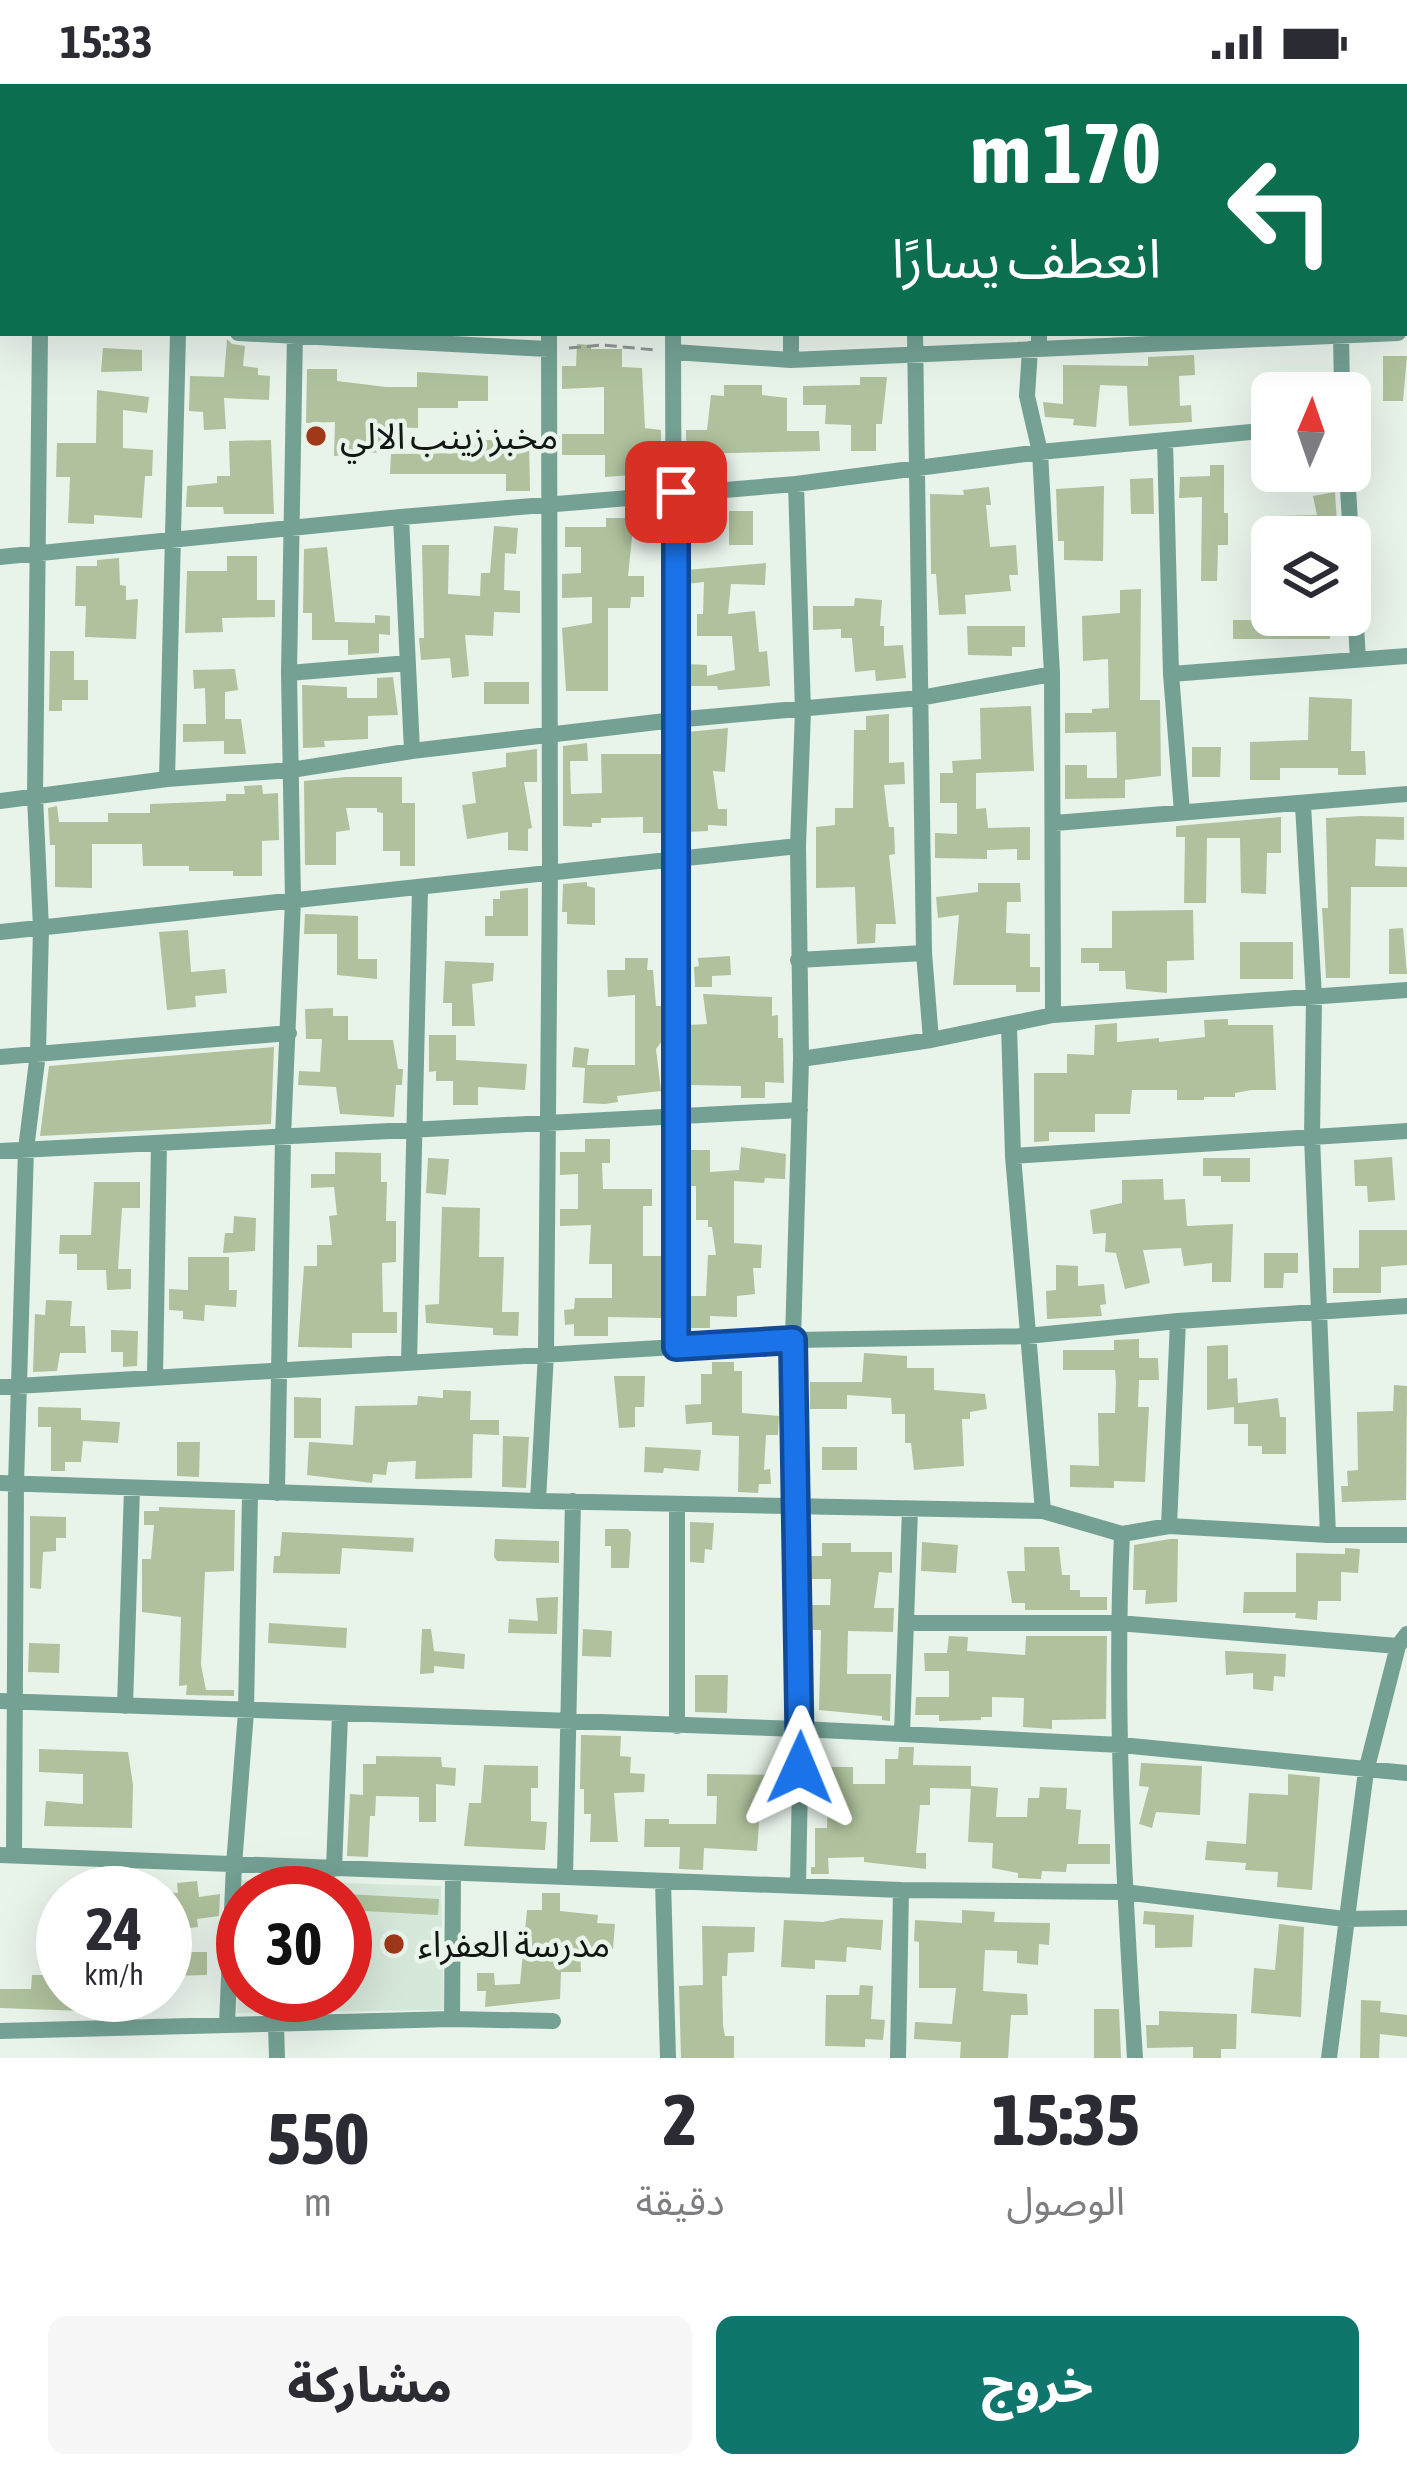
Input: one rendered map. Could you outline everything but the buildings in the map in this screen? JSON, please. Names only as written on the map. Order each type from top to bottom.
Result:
[{"type":"street","points":[[40,336],[35,797],[41,928],[38,1053],[26,1149],[22,1385],[8,1484],[7,1855],[259,1866]]},
{"type":"street","points":[[166,779],[178,336]]},
{"type":"street","points":[[277,1492],[293,900],[289,673],[295,336]]},
{"type":"street","points":[[377,336],[549,341],[546,1353],[538,1501]]},
{"type":"street","points":[[791,336],[791,360]]},
{"type":"street","points":[[676,1347],[674,342],[791,360],[915,342],[1240,336]]},
{"type":"street","points":[[1341,336],[1342,372]]},
{"type":"street","points":[[1039,340],[1030,350],[1027,375],[1040,452],[1052,674],[1053,1015]]},
{"type":"street","points":[[915,342],[924,953],[931,1040]]},
{"type":"street","points":[[0,557],[796,484],[1040,452],[1251,432]]},
{"type":"street","points":[[1165,441],[1171,674],[1182,812]]},
{"type":"street","points":[[796,484],[803,710],[793,1340],[801,1729],[797,1886]]},
{"type":"street","points":[[1349,492],[1358,660]]},
{"type":"street","points":[[401,517],[412,751]]},
{"type":"street","points":[[1171,674],[1407,656]]},
{"type":"street","points":[[289,673],[408,662]]},
{"type":"street","points":[[0,801],[166,779],[291,770],[674,720],[920,698],[1052,674]]},
{"type":"street","points":[[1055,823],[1407,794]]},
{"type":"street","points":[[1303,805],[1314,997],[1312,1137],[1328,1535]]},
{"type":"street","points":[[0,932],[798,846]]},
{"type":"street","points":[[409,1363],[420,889]]},
{"type":"street","points":[[798,960],[924,953]]},
{"type":"street","points":[[801,1059],[931,1040],[1053,1015],[1407,990]]},
{"type":"street","points":[[1009,1026],[1013,1156],[1043,1511]]},
{"type":"street","points":[[0,1057],[290,1034]]},
{"type":"street","points":[[0,1150],[800,1110]]},
{"type":"street","points":[[1013,1156],[1407,1130]]},
{"type":"street","points":[[155,1377],[159,1143]]},
{"type":"street","points":[[0,1387],[793,1340],[1027,1336],[1407,1306]]},
{"type":"street","points":[[1169,1526],[1178,1321]]},
{"type":"street","points":[[8,1484],[1043,1511],[1122,1534],[1169,1526],[1407,1535]]},
{"type":"street","points":[[124,1706],[132,1488]]},
{"type":"street","points":[[227,2024],[246,1712],[250,1493]]},
{"type":"street","points":[[565,1877],[573,1501]]},
{"type":"street","points":[[677,1504],[677,1726]]},
{"type":"street","points":[[902,1734],[910,1509]]},
{"type":"street","points":[[1122,1534],[1118,1623],[1124,1892],[1135,2058]]},
{"type":"street","points":[[907,1623],[1118,1623],[1403,1640],[1366,1771],[1329,2058]]},
{"type":"street","points":[[8,1702],[902,1734],[1121,1745],[1407,1772]]},
{"type":"street","points":[[334,1866],[340,1715]]},
{"type":"street","points":[[372,1871],[901,1890],[1124,1892],[1345,1919],[1407,1918]]},
{"type":"street","points":[[452,2019],[453,1874]]},
{"type":"street","points":[[663,1881],[668,2058]]},
{"type":"street","points":[[898,2058],[901,1890]]},
{"type":"street","points":[[0,2031],[452,2019],[554,2021]]},
{"type":"street","points":[[275,2025],[277,2058]]},
{"type":"path","points":[[549,341],[674,342]]},
{"type":"shaded area","points":[[372,1884],[441,1886],[444,2010],[372,2011]]},
{"type":"place","name":"مخبز زينب الالي","points":[[316,436]]},
{"type":"place","name":"مدرسة العفراء","points":[[394,1944]]},
{"type":"route","points":[[676,492],[676,1347],[793,1340],[800,1768]]}]
